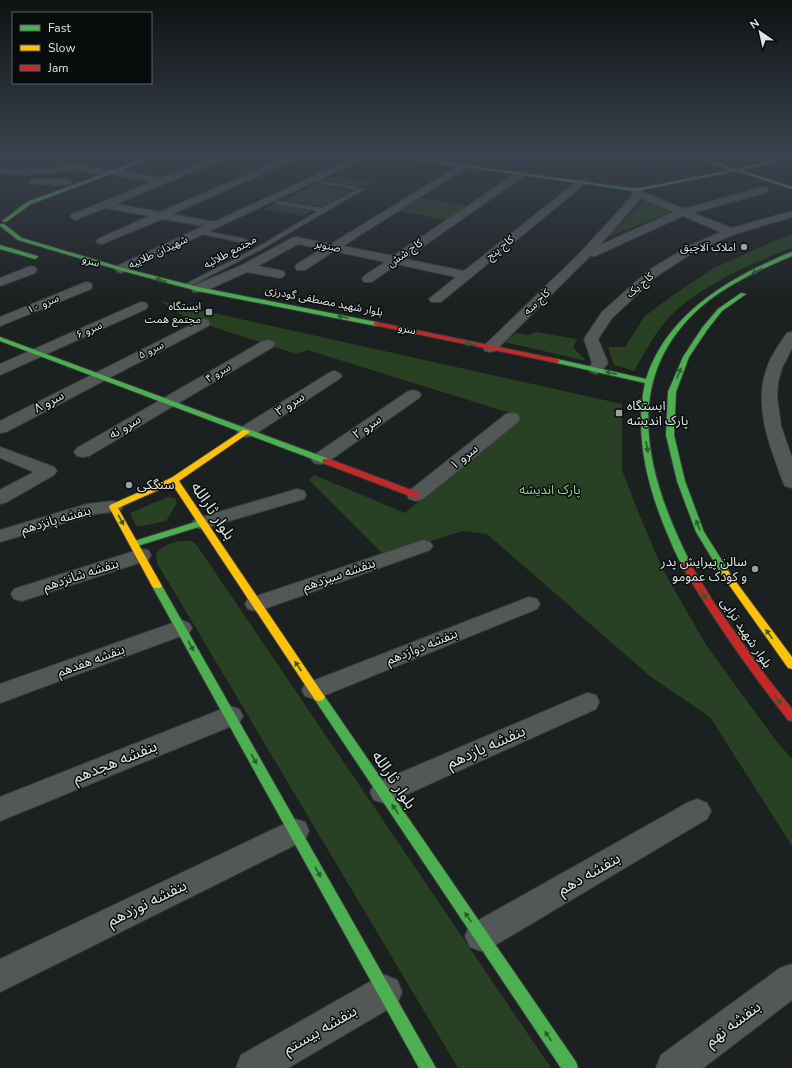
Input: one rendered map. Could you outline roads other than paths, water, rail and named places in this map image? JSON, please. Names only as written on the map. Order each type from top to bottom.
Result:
[{"type":"main road","points":[[1,223],[28,204]]},
{"type":"main road","name":"بلوار شهید مصطفی گودرزی","points":[[1,223],[20,239],[192,288],[328,314],[596,369],[652,383]]},
{"type":"main road","points":[[0,247],[46,260]]},
{"type":"main road","name":"بلوار شهید ترابی","points":[[792,254],[734,283],[700,306],[680,324],[662,353],[652,383],[646,394],[644,433],[653,480],[672,534],[697,585],[766,686],[792,717]]},
{"type":"main road","name":"بلوار شهید ترابی","points":[[751,288],[720,310],[704,329],[686,357],[668,392],[670,434],[681,481],[700,532],[730,582],[792,665]]},
{"type":"main road","points":[[0,339],[416,495]]},
{"type":"main road","points":[[174,480],[246,432]]},
{"type":"main road","name":"بلوار ثارالله","points":[[114,506],[174,480],[256,604],[570,1068]]},
{"type":"main road","points":[[114,506],[428,1068]]},
{"type":"main road","points":[[138,550],[202,523]]},
{"type":"street","points":[[102,241],[186,204]]},
{"type":"street","name":"شهیدان طلاییه","points":[[121,269],[260,204]]},
{"type":"street","points":[[301,267],[403,204]]},
{"type":"street","name":"کاج شش","points":[[368,279],[477,204]]},
{"type":"street","name":"کاج پنج","points":[[436,299],[555,204]]},
{"type":"street","name":"کاج سه","points":[[490,348],[584,256],[627,204]]},
{"type":"street","points":[[665,204],[731,232],[792,214]]},
{"type":"street","points":[[584,256],[684,212],[713,204]]},
{"type":"street","points":[[75,217],[104,205],[214,225]]},
{"type":"street","name":"کاج یک","points":[[596,369],[600,363],[591,339],[607,315],[653,273],[693,248],[731,232]]},
{"type":"street","name":"صنوبر","points":[[192,288],[246,268],[296,240],[467,275]]},
{"type":"street","points":[[246,268],[279,274]]},
{"type":"street","points":[[0,282],[31,270]]},
{"type":"street","name":"سرو ۱۰","points":[[0,322],[86,286]]},
{"type":"street","name":"سرو ۶","points":[[0,370],[141,306]]},
{"type":"street","name":"سرو ۵","points":[[99,376],[203,323]]},
{"type":"street","points":[[792,336],[774,369],[770,384],[771,422],[792,482]]},
{"type":"street","name":"سرو ۴","points":[[167,402],[268,344]]},
{"type":"street","name":"سرو ۸","points":[[0,428],[99,376]]},
{"type":"street","name":"سرو ۳","points":[[246,432],[334,376]]},
{"type":"street","name":"سرو ۲","points":[[320,459],[413,394]]},
{"type":"street","name":"سرو نه","points":[[83,452],[167,402]]},
{"type":"street","name":"سرو ۱","points":[[416,495],[512,418]]},
{"type":"street","points":[[0,452],[48,471],[0,498]]},
{"type":"street","points":[[202,523],[297,495]]},
{"type":"street","name":"بنفشه پانزدهم","points":[[0,536],[94,508],[114,506]]},
{"type":"street","name":"بنفشه سیزدهم","points":[[256,604],[423,546]]},
{"type":"street","name":"بنفشه شانزدهم","points":[[22,594],[138,550]]},
{"type":"street","name":"بنفشه دوازدهم","points":[[314,690],[529,604]]},
{"type":"street","name":"بنفشه هفدهم","points":[[0,694],[181,628]]},
{"type":"street","name":"بنفشه یازدهم","points":[[384,792],[588,702]]},
{"type":"street","name":"بنفشه هجدهم","points":[[0,809],[230,716]]},
{"type":"street","name":"بنفشه دهم","points":[[481,936],[697,811]]},
{"type":"street","name":"بنفشه نوزدهم","points":[[0,976],[295,831]]},
{"type":"street","name":"بنفشه نهم","points":[[674,1068],[792,980]]},
{"type":"street","name":"بنفشه بیستم","points":[[254,1068],[385,992]]},
{"type":"lane","points":[[289,204],[322,210]]},
{"type":"lane","name":"مجتمع طلائیه","points":[[192,288],[334,204]]},
{"type":"lane","points":[[200,232],[245,241]]},
{"type":"place","name":"املاک آلاچیق","points":[[744,247]]},
{"type":"place","name":"ایستگاه مجتمع همت","points":[[209,312]]},
{"type":"place","name":"ایستگاه پارک اندیشه","points":[[619,413]]},
{"type":"place","name":"سنگکی","points":[[129,485]]},
{"type":"place","name":"سالن پیرایش پدر و کودک عمومو","points":[[755,569]]},
{"type":"park label","name":"پارک اندیشه","points":[[550,490]]}]
